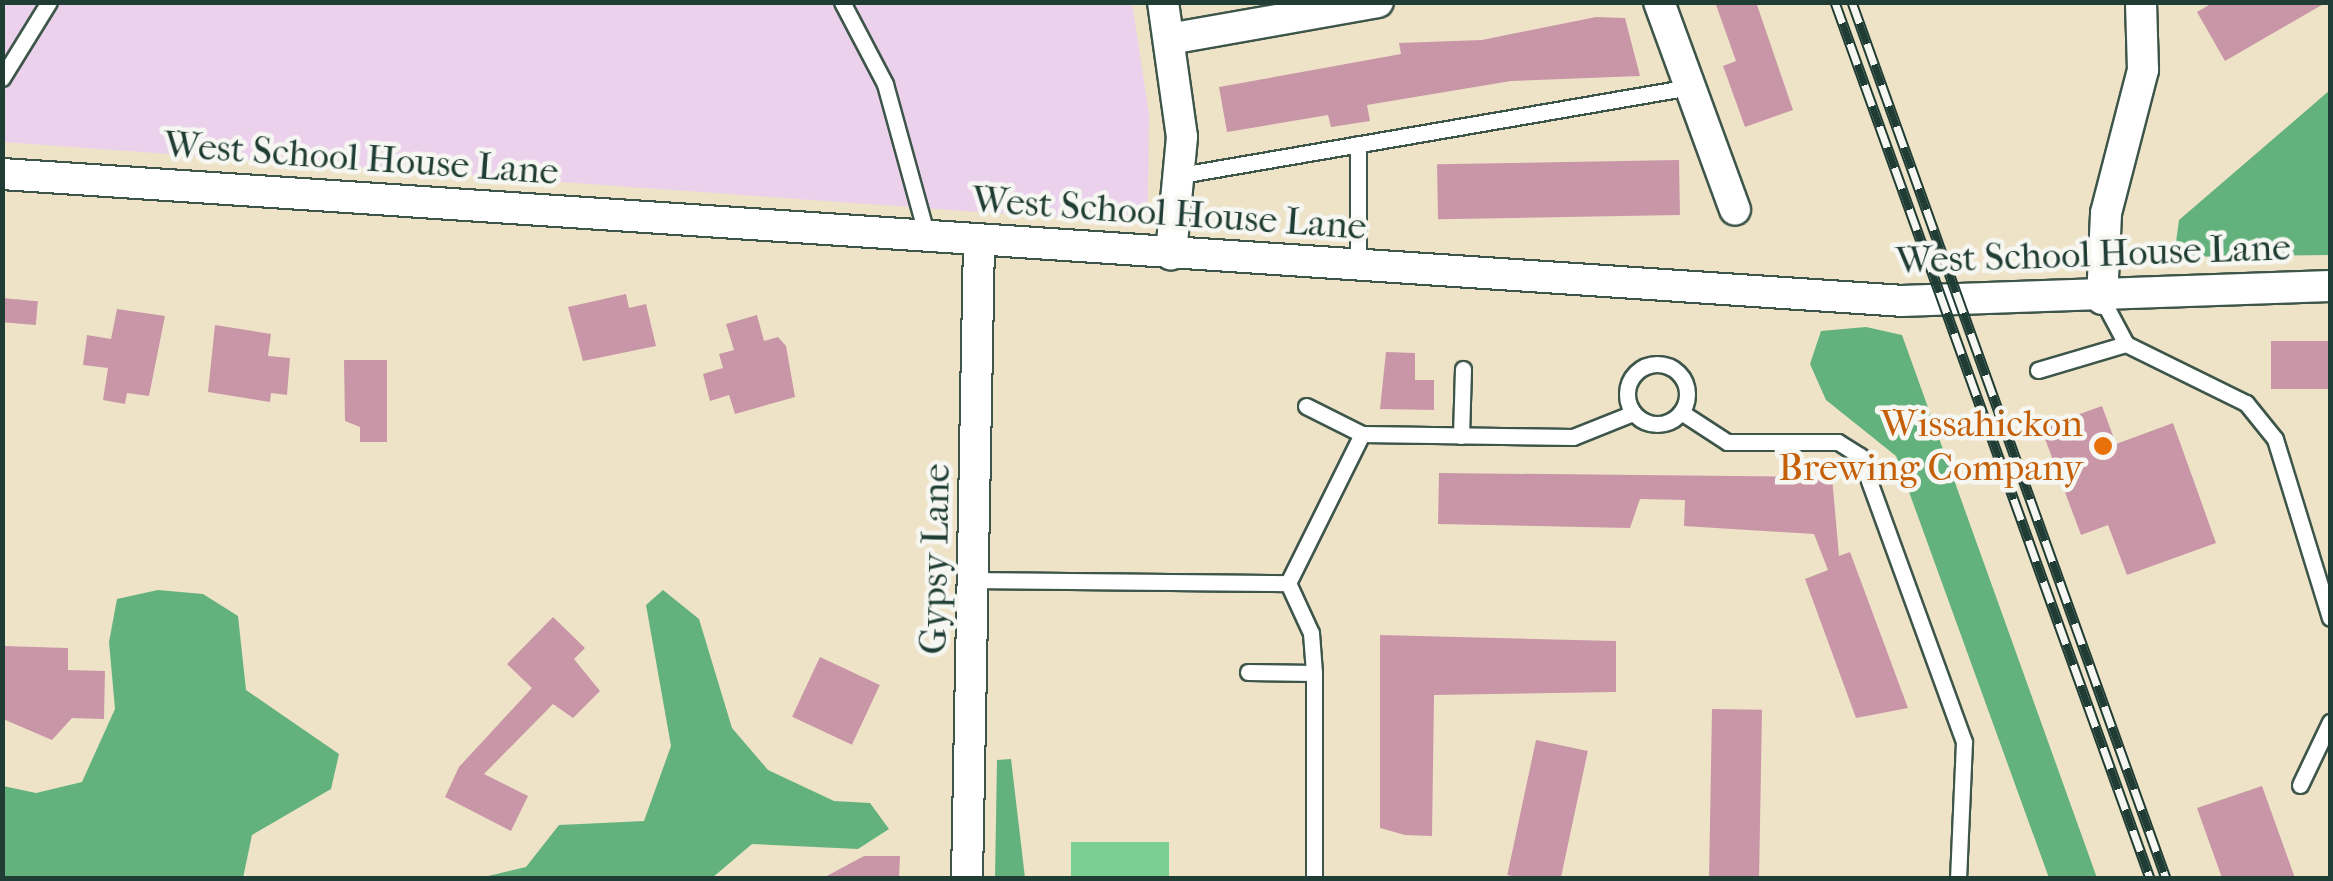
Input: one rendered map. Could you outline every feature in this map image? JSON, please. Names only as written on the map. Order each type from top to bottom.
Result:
[{"type":"street","points":[[1163,2],[1170,39],[1181,175],[1171,254]]},
{"type":"street","points":[[1170,39],[1378,2]]},
{"type":"street","points":[[1659,2],[1735,210]]},
{"type":"street","points":[[2102,299],[2106,212],[2143,70],[2141,2]]},
{"type":"street","name":"West School House Lane","points":[[2,174],[1902,301],[2102,299],[2330,286]]},
{"type":"street","name":"Gypsy Lane","points":[[967,878],[980,240]]},
{"type":"lane","points":[[3,75],[48,2]]},
{"type":"lane","points":[[842,2],[885,84],[927,237]]},
{"type":"lane","points":[[1181,175],[1690,87]]},
{"type":"lane","points":[[1358,144],[1358,266]]},
{"type":"lane","points":[[2102,299],[2126,344],[2246,404],[2276,439],[2330,618]]},
{"type":"lane","points":[[2038,370],[2126,344]]},
{"type":"lane","points":[[1633,413],[1630,380],[1658,363],[1684,382],[1681,412]]},
{"type":"lane","points":[[1461,436],[1462,368]]},
{"type":"lane","points":[[1306,406],[1362,434],[1461,436],[1573,437],[1633,413],[1655,424],[1681,412]]},
{"type":"lane","points":[[1681,412],[1727,442],[1838,442],[1860,456],[1964,742],[1958,878]]},
{"type":"lane","points":[[1288,583],[1362,434]]},
{"type":"lane","points":[[976,580],[1288,583]]},
{"type":"lane","points":[[1288,583],[1311,632],[1314,878]]},
{"type":"lane","points":[[1248,672],[1314,673]]},
{"type":"lane","points":[[2300,786],[2330,722]]},
{"type":"shaded area","points":[[2,3],[1132,3],[1149,114],[1148,204],[1119,222],[3,142]]},
{"type":"green space","points":[[2330,90],[2330,255],[2174,257],[2179,220]]},
{"type":"green space","points":[[1866,327],[1902,335],[2097,878],[2049,878],[1896,456],[1826,400],[1810,364],[1821,331]]},
{"type":"green space","points":[[158,590],[203,594],[238,616],[246,690],[339,754],[331,789],[252,835],[243,878],[3,878],[3,786],[36,793],[82,782],[115,709],[109,642],[117,599]]},
{"type":"green space","points":[[663,590],[699,619],[732,728],[768,770],[834,801],[870,803],[889,829],[858,849],[752,844],[712,878],[480,878],[526,867],[559,825],[644,821],[671,746],[646,605]]},
{"type":"green space","points":[[1011,759],[1025,878],[995,878],[997,760]]},
{"type":"green space","points":[[1071,842],[1169,842],[1169,878],[1071,878]]},
{"type":"building","points":[[1715,2],[1756,2],[1793,110],[1745,127],[1723,66],[1736,61]]},
{"type":"building","points":[[2214,2],[2327,2],[2225,61],[2197,12]]},
{"type":"building","points":[[1596,17],[1625,18],[1640,76],[1511,81],[1367,105],[1370,121],[1331,127],[1328,115],[1227,132],[1219,87],[1401,54],[1399,43],[1482,40]]},
{"type":"building","points":[[1679,160],[1680,215],[1438,219],[1437,164]]},
{"type":"building","points":[[626,294],[629,308],[646,304],[656,346],[583,361],[568,307]]},
{"type":"building","points":[[2,298],[38,301],[36,325],[2,322]]},
{"type":"building","points":[[117,309],[165,316],[149,396],[127,393],[125,404],[103,400],[108,368],[83,365],[87,335],[111,339]]},
{"type":"building","points":[[757,315],[764,341],[778,337],[786,346],[795,397],[735,414],[729,395],[710,401],[703,374],[723,368],[719,354],[734,350],[726,324]]},
{"type":"building","points":[[215,325],[271,334],[268,356],[290,358],[287,395],[271,393],[270,402],[208,392]]},
{"type":"building","points":[[2271,341],[2330,341],[2330,389],[2271,389]]},
{"type":"building","points":[[1386,352],[1415,353],[1415,380],[1434,380],[1434,410],[1380,409]]},
{"type":"building","points":[[344,360],[387,360],[387,442],[360,442],[360,427],[345,421]]},
{"type":"building","points":[[2102,406],[2116,444],[2173,423],[2216,543],[2127,575],[2108,525],[2081,535],[2041,428]]},
{"type":"building","points":[[1439,473],[1832,477],[1839,556],[1850,552],[1908,708],[1856,718],[1805,579],[1828,570],[1814,534],[1684,526],[1685,500],[1640,499],[1630,528],[1438,524]]},
{"type":"building","points":[[553,617],[585,648],[574,659],[600,691],[573,718],[553,704],[484,774],[528,796],[511,831],[445,797],[459,767],[532,688],[507,664]]},
{"type":"building","points":[[1380,635],[1616,641],[1616,692],[1434,695],[1432,836],[1405,835],[1380,828]]},
{"type":"building","points":[[2,646],[68,648],[68,670],[105,671],[104,719],[72,718],[52,740],[3,719]]},
{"type":"building","points":[[820,657],[880,685],[852,745],[792,717]]},
{"type":"building","points":[[1712,709],[1762,710],[1759,878],[1709,878]]},
{"type":"building","points":[[1536,740],[1588,751],[1561,878],[1507,875]]},
{"type":"building","points":[[2262,786],[2295,878],[2222,878],[2197,808]]},
{"type":"building","points":[[864,856],[900,856],[899,878],[823,878]]},
{"type":"railway","points":[[1835,2],[2150,878]]},
{"type":"railway","points":[[1852,2],[2166,878]]},
{"type":"place","name":"Wissahickon Brewing Company","points":[[2103,446]]}]
